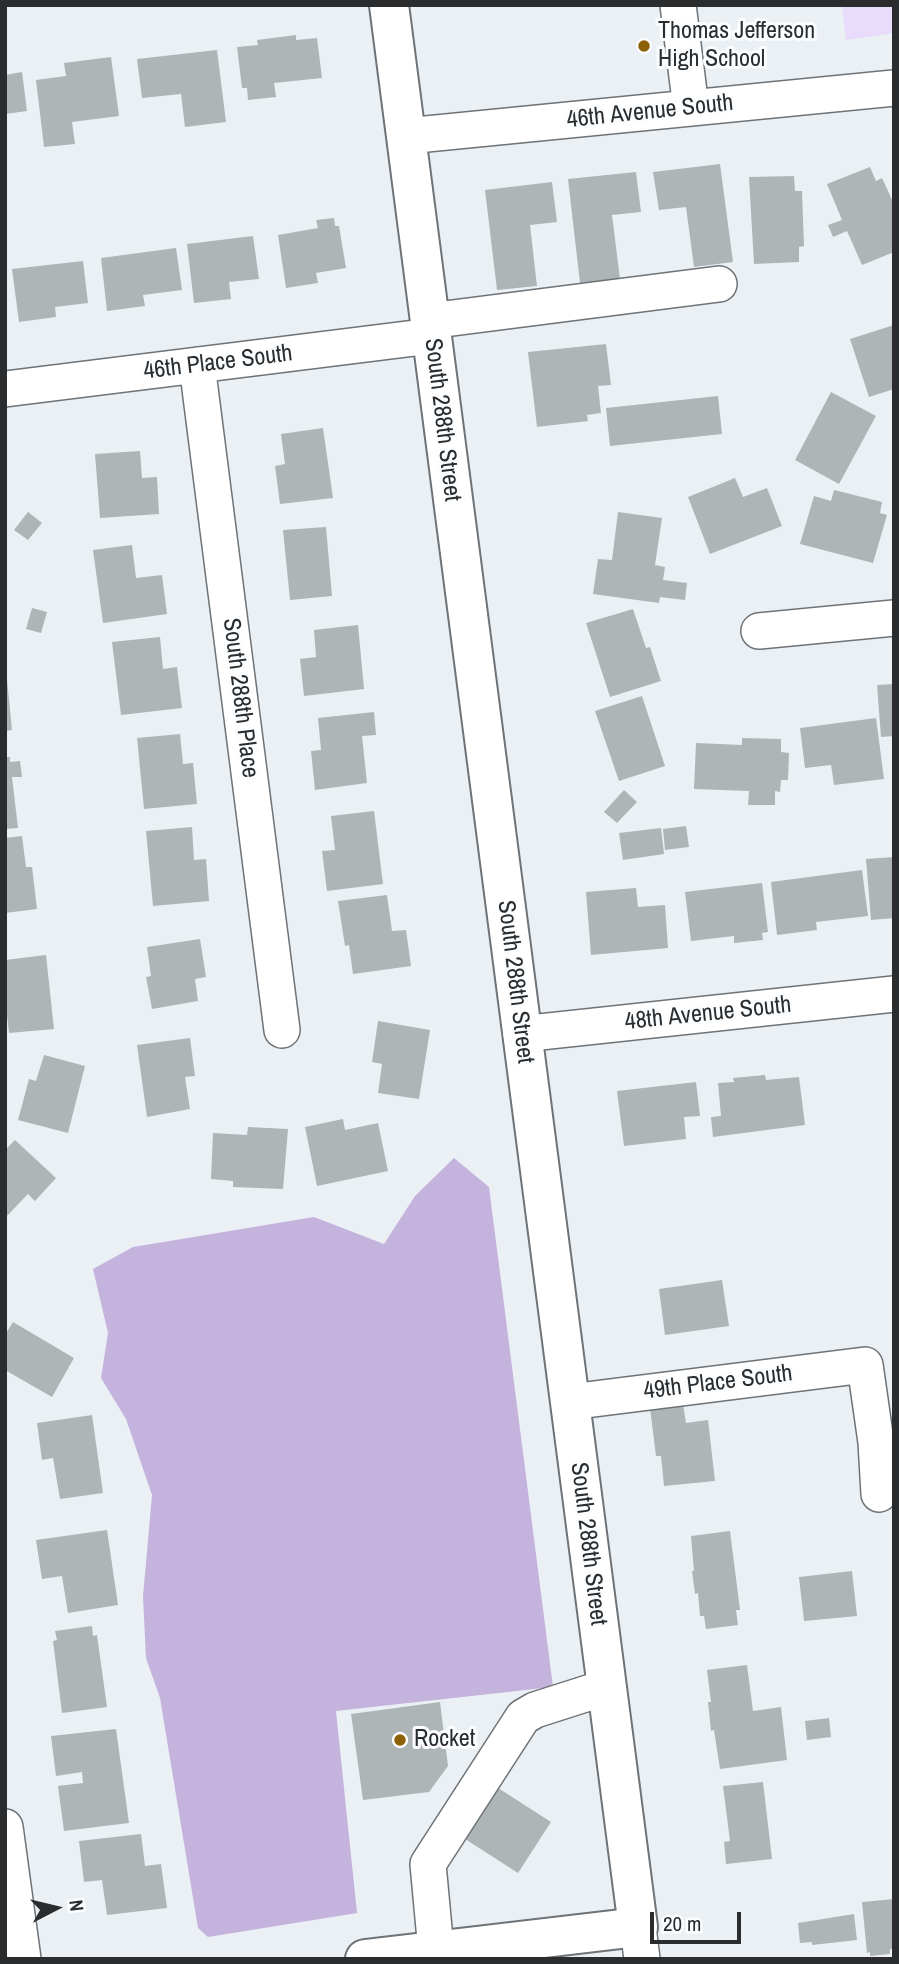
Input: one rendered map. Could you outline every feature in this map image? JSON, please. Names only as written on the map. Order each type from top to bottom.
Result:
[{"type":"main road","name":"South 288th Street","points":[[389,5],[640,1943]]},
{"type":"main road","points":[[365,1959],[436,1950],[640,1943]]},
{"type":"street","points":[[678,5],[691,108]]},
{"type":"street","name":"46th Avenue South","points":[[406,136],[894,88]]},
{"type":"street","name":"46th Place South","points":[[5,389],[197,365],[719,284]]},
{"type":"street","name":"South 288th Place","points":[[197,365],[282,1030]]},
{"type":"street","points":[[759,631],[894,618]]},
{"type":"street","name":"48th Avenue South","points":[[522,1034],[894,994]]},
{"type":"street","name":"49th Place South","points":[[570,1402],[865,1365],[876,1441],[879,1494]]},
{"type":"street","points":[[436,1950],[428,1864],[523,1717],[535,1710],[607,1687]]},
{"type":"street","points":[[5,1827],[23,1959]]},
{"type":"shaded area","points":[[842,5],[894,5],[894,33],[846,40]]},
{"type":"shaded area","points":[[454,1158],[489,1187],[553,1687],[336,1711],[357,1913],[208,1937],[198,1928],[160,1698],[146,1658],[143,1596],[152,1495],[126,1419],[101,1378],[108,1333],[93,1269],[133,1247],[314,1217],[384,1244],[415,1196]]},
{"type":"building","points":[[296,35],[296,40],[317,38],[322,78],[274,83],[276,97],[248,100],[247,88],[242,88],[237,47],[258,45],[257,40]]},
{"type":"building","points":[[217,50],[226,122],[185,127],[181,94],[142,98],[137,59]]},
{"type":"building","points":[[111,57],[119,116],[72,122],[75,144],[44,147],[36,80],[66,76],[64,63]]},
{"type":"building","points":[[22,72],[27,111],[5,114],[5,75]]},
{"type":"building","points":[[720,164],[733,262],[694,267],[686,207],[659,210],[653,172]]},
{"type":"building","points":[[870,167],[876,181],[882,178],[894,204],[894,252],[862,265],[847,231],[833,237],[828,225],[842,220],[827,184]]},
{"type":"building","points":[[636,172],[641,212],[612,215],[620,279],[580,283],[568,179]]},
{"type":"building","points":[[794,176],[795,191],[802,191],[804,246],[799,247],[799,262],[754,264],[749,177]]},
{"type":"building","points":[[552,182],[557,222],[530,225],[537,286],[497,290],[485,190]]},
{"type":"building","points":[[334,218],[335,226],[339,226],[346,268],[316,273],[318,283],[286,288],[278,235],[318,228],[316,220]]},
{"type":"building","points":[[253,236],[259,279],[229,282],[231,299],[194,303],[187,244]]},
{"type":"building","points":[[176,248],[182,290],[143,295],[145,306],[107,311],[101,258]]},
{"type":"building","points":[[83,261],[88,303],[55,307],[56,317],[19,322],[12,269]]},
{"type":"building","points":[[894,325],[894,389],[869,397],[850,339]]},
{"type":"building","points":[[606,344],[611,385],[598,386],[601,413],[587,415],[588,421],[537,427],[528,352]]},
{"type":"building","points":[[831,392],[876,416],[839,484],[795,460]]},
{"type":"building","points":[[718,396],[722,434],[610,446],[606,408]]},
{"type":"building","points":[[323,428],[333,498],[280,504],[275,466],[285,464],[281,434]]},
{"type":"building","points":[[140,451],[142,478],[157,477],[159,514],[100,518],[95,454]]},
{"type":"building","points":[[735,478],[743,497],[767,488],[782,526],[710,554],[688,497]]},
{"type":"building","points":[[834,490],[882,502],[880,513],[887,515],[873,563],[800,544],[814,496],[831,501]]},
{"type":"building","points":[[28,512],[42,523],[28,540],[14,530]]},
{"type":"building","points":[[618,512],[662,518],[655,565],[665,567],[663,580],[687,583],[685,600],[660,597],[659,603],[593,594],[598,559],[612,560]]},
{"type":"building","points":[[326,527],[332,596],[290,600],[283,530]]},
{"type":"building","points":[[132,545],[136,578],[162,575],[167,614],[103,623],[93,550]]},
{"type":"building","points":[[32,608],[47,612],[41,633],[26,629]]},
{"type":"building","points":[[633,609],[661,681],[610,697],[586,623]]},
{"type":"building","points":[[358,625],[364,689],[304,696],[300,659],[316,657],[314,630]]},
{"type":"building","points":[[160,637],[163,669],[177,667],[182,708],[121,715],[112,642]]},
{"type":"building","points":[[5,679],[12,730],[5,731]]},
{"type":"building","points":[[894,684],[894,736],[881,737],[877,685]]},
{"type":"building","points":[[642,696],[665,766],[619,781],[595,711]]},
{"type":"building","points":[[374,712],[376,735],[362,736],[367,783],[315,790],[311,751],[321,750],[318,718]]},
{"type":"building","points":[[876,718],[884,779],[834,785],[831,765],[805,768],[800,728]]},
{"type":"building","points":[[180,734],[183,764],[193,763],[197,804],[144,809],[137,738]]},
{"type":"building","points":[[742,738],[781,739],[781,752],[789,753],[788,780],[781,780],[780,792],[775,791],[775,805],[748,805],[749,791],[694,789],[696,743],[742,745]]},
{"type":"building","points":[[5,757],[10,757],[10,762],[20,761],[22,777],[12,777],[18,828],[5,829]]},
{"type":"building","points":[[624,790],[637,802],[617,823],[604,812]]},
{"type":"building","points":[[374,811],[383,884],[327,891],[322,851],[335,850],[331,816]]},
{"type":"building","points":[[686,826],[689,847],[665,850],[663,829]]},
{"type":"building","points":[[192,827],[194,860],[206,859],[209,901],[153,906],[146,831]]},
{"type":"building","points":[[661,828],[664,854],[623,860],[619,833]]},
{"type":"building","points":[[22,836],[26,867],[32,867],[37,909],[5,913],[5,838]]},
{"type":"building","points":[[894,857],[894,918],[871,920],[866,859]]},
{"type":"building","points":[[862,870],[868,916],[816,922],[817,930],[777,935],[771,882]]},
{"type":"building","points":[[762,883],[768,932],[762,933],[763,940],[734,943],[734,936],[691,941],[685,892]]},
{"type":"building","points":[[636,888],[638,907],[665,905],[668,948],[591,955],[586,892]]},
{"type":"building","points":[[387,895],[392,931],[406,930],[411,966],[353,974],[349,945],[345,946],[338,901]]},
{"type":"building","points":[[200,939],[206,977],[195,979],[198,1001],[152,1009],[146,977],[151,976],[147,947]]},
{"type":"building","points":[[46,955],[54,1029],[9,1033],[5,960]]},
{"type":"building","points":[[378,1021],[430,1030],[419,1099],[378,1093],[382,1064],[372,1062]]},
{"type":"building","points":[[190,1038],[195,1076],[185,1077],[190,1109],[147,1117],[137,1045]]},
{"type":"building","points":[[44,1055],[85,1066],[68,1133],[18,1120],[29,1079],[36,1081]]},
{"type":"building","points":[[765,1075],[766,1080],[799,1077],[805,1125],[713,1137],[711,1117],[721,1116],[718,1083],[734,1082],[733,1078]]},
{"type":"building","points":[[696,1082],[700,1116],[684,1117],[686,1139],[624,1146],[617,1091]]},
{"type":"building","points":[[343,1119],[345,1130],[378,1123],[388,1171],[317,1186],[305,1127]]},
{"type":"building","points":[[248,1127],[288,1129],[283,1189],[233,1187],[233,1181],[211,1179],[213,1133],[247,1135]]},
{"type":"building","points":[[15,1140],[56,1178],[35,1201],[28,1194],[5,1218],[5,1150]]},
{"type":"building","points":[[722,1280],[729,1326],[665,1335],[659,1289]]},
{"type":"building","points":[[13,1322],[74,1358],[52,1397],[5,1370],[5,1335]]},
{"type":"building","points":[[683,1404],[686,1423],[708,1420],[715,1481],[664,1486],[661,1456],[656,1456],[650,1408]]},
{"type":"building","points":[[92,1415],[103,1493],[60,1499],[53,1458],[42,1460],[37,1423]]},
{"type":"building","points":[[107,1530],[118,1605],[68,1613],[62,1576],[42,1579],[36,1540]]},
{"type":"building","points":[[730,1531],[740,1610],[736,1610],[738,1625],[706,1629],[704,1616],[700,1616],[698,1593],[695,1594],[691,1536]]},
{"type":"building","points":[[852,1571],[857,1616],[804,1621],[799,1577]]},
{"type":"building","points":[[92,1626],[93,1636],[97,1635],[107,1707],[62,1713],[53,1641],[57,1640],[55,1631]]},
{"type":"building","points":[[747,1665],[753,1711],[781,1707],[787,1760],[720,1769],[714,1730],[711,1731],[707,1670]]},
{"type":"building","name":"Rocket","points":[[440,1702],[448,1766],[429,1792],[363,1800],[351,1714]]},
{"type":"building","points":[[829,1718],[831,1737],[807,1740],[805,1721]]},
{"type":"building","points":[[116,1729],[129,1823],[64,1831],[58,1786],[83,1783],[82,1772],[56,1776],[51,1736]]},
{"type":"building","points":[[763,1782],[772,1859],[726,1864],[724,1842],[730,1841],[723,1786]]},
{"type":"building","points":[[495,1786],[551,1822],[518,1873],[462,1837]]},
{"type":"building","points":[[141,1834],[145,1866],[161,1864],[167,1908],[107,1915],[102,1880],[84,1882],[79,1841]]},
{"type":"building","points":[[894,1899],[893,1949],[890,1949],[890,1954],[870,1956],[870,1952],[867,1953],[862,1902]]},
{"type":"building","points":[[854,1914],[857,1940],[812,1945],[812,1942],[800,1943],[798,1923]]},
{"type":"place","name":"Thomas Jefferson High School","points":[[644,46]]},
{"type":"place","name":"Rocket","points":[[400,1740]]}]
